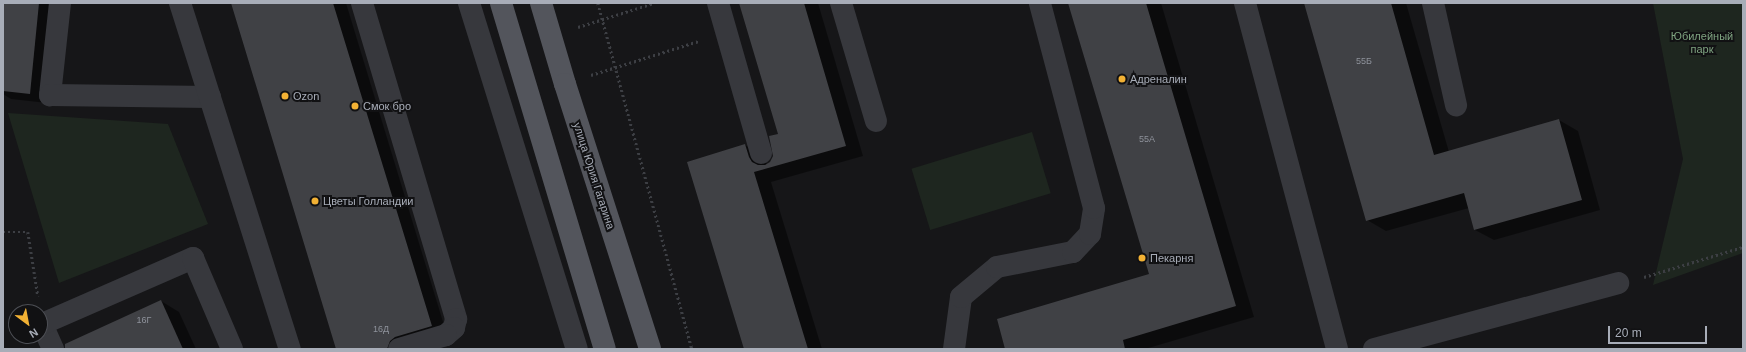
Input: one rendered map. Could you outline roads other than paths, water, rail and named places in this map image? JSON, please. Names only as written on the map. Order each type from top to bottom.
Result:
[{"type":"main road","points":[[501,3],[605,349]]},
{"type":"main road","name":"улица Юрия Гагарина","points":[[541,3],[564,84],[650,349]]},
{"type":"lane","points":[[60,3],[50,95],[210,97]]},
{"type":"lane","points":[[180,3],[290,349]]},
{"type":"lane","points":[[362,3],[456,319],[454,328],[446,335],[399,349]]},
{"type":"lane","points":[[469,3],[577,349]]},
{"type":"lane","points":[[718,3],[761,153]]},
{"type":"lane","points":[[842,3],[876,121]]},
{"type":"lane","points":[[954,349],[961,297],[997,267],[1073,252],[1090,234],[1094,208],[1040,3]]},
{"type":"lane","points":[[1245,3],[1337,349]]},
{"type":"lane","points":[[1433,3],[1456,105]]},
{"type":"lane","points":[[53,349],[42,324],[193,258],[232,349]]},
{"type":"lane","points":[[1374,349],[1618,283]]},
{"type":"place","name":"Адреналин","points":[[1122,79]]},
{"type":"place","name":"Ozon","points":[[285,96]]},
{"type":"place","name":"Смок бро","points":[[355,106]]},
{"type":"place","name":"Цветы Голландии","points":[[315,201]]},
{"type":"place","name":"Пекарня","points":[[1142,258]]},
{"type":"park label","name":"Юбилейный парк","points":[[1702,43]]}]
